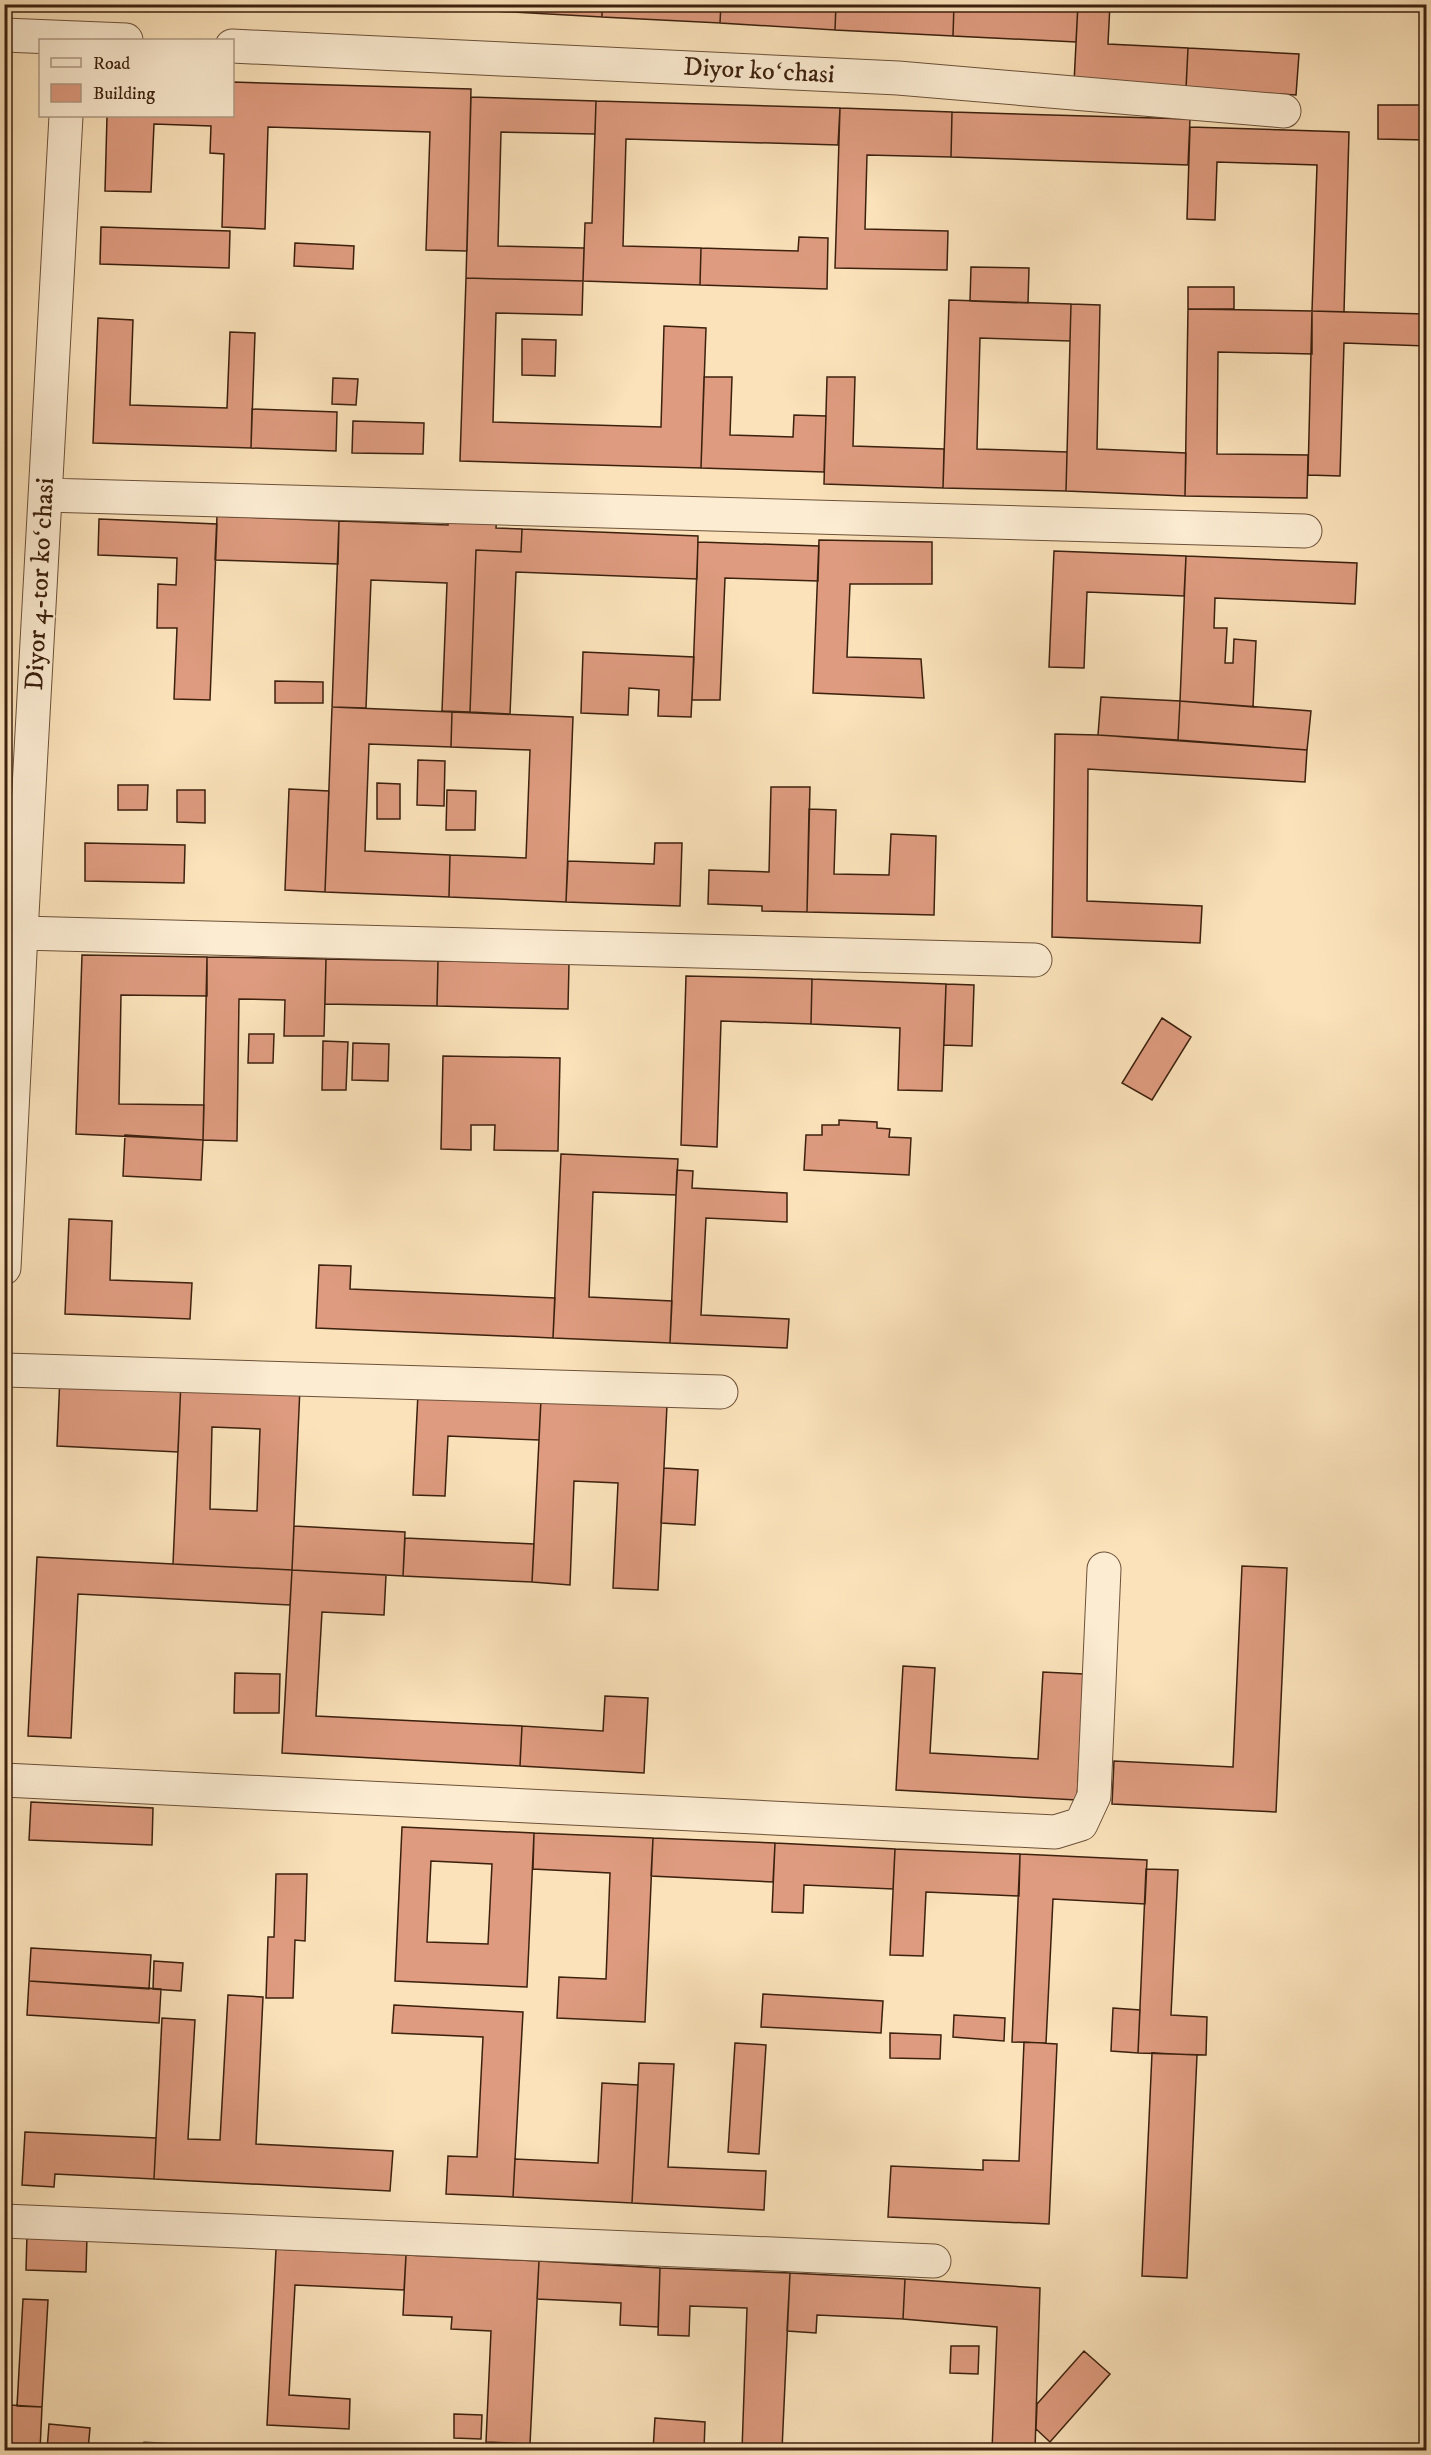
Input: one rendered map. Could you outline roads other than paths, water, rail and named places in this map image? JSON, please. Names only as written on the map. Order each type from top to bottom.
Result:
[{"type":"street","points":[[4,34],[71,39]]},
{"type":"street","name":"Diyor koʻchasi","points":[[234,46],[898,78],[1284,111]]},
{"type":"street","name":"Diyor 4-tor koʻchasi","points":[[4,1268],[66,117]]},
{"type":"street","points":[[45,495],[1305,531]]},
{"type":"street","points":[[21,933],[1035,960]]},
{"type":"street","points":[[4,1362],[4,1385]]},
{"type":"street","points":[[5,1370],[721,1392]]},
{"type":"street","points":[[4,1780],[1055,1832],[1081,1824],[1094,1796],[1104,1569]]},
{"type":"street","points":[[4,2221],[934,2261]]}]
